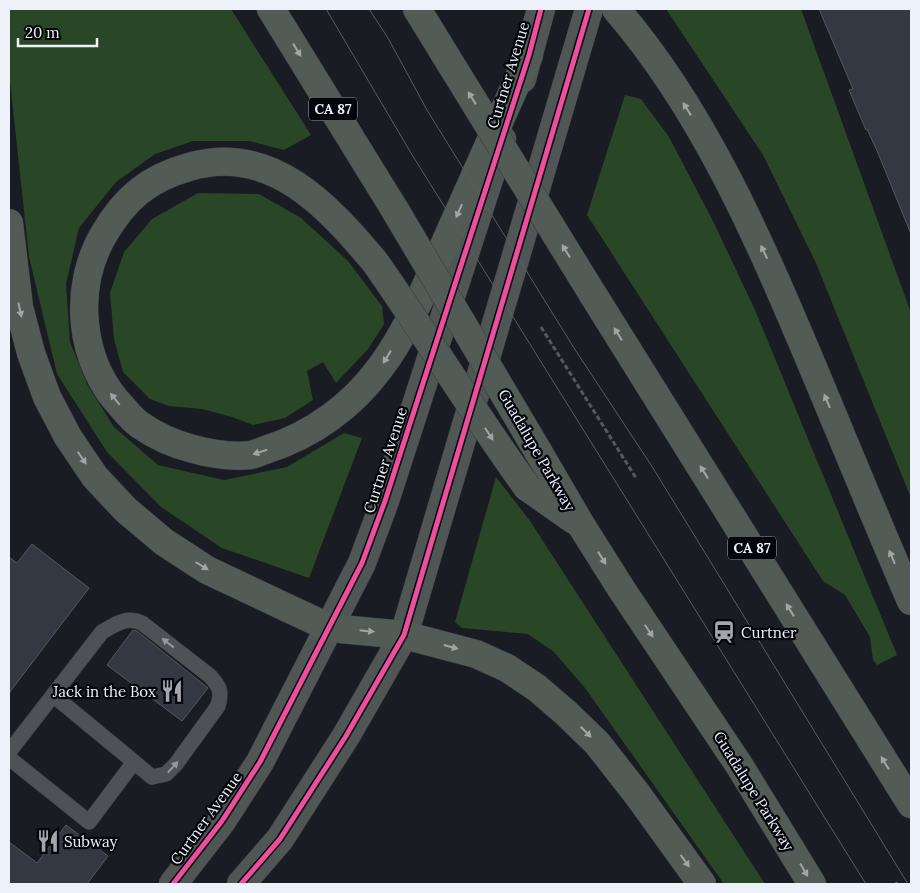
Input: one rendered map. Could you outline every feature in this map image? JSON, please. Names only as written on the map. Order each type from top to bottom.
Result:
[{"type":"highway","name":"Guadalupe Parkway","points":[[271,9],[396,210],[581,525],[622,590],[740,765],[812,884]]},
{"type":"highway","name":"CA 87","points":[[417,9],[911,804]]},
{"type":"highway","points":[[616,9],[656,60],[687,108],[719,161],[747,216],[775,276],[911,601]]},
{"type":"highway","points":[[529,55],[428,281],[402,332],[374,375],[354,397],[324,423],[288,443],[252,455],[210,454],[171,443],[137,423],[114,398],[97,370],[87,341],[84,310],[87,279],[96,247],[114,217],[138,190],[169,173],[204,162],[238,161],[273,172],[298,186],[324,207],[349,232],[374,262],[420,328],[495,443],[527,487],[581,525]]},
{"type":"highway","points":[[9,223],[19,307],[30,353],[47,397],[68,437],[95,476],[126,510],[158,536],[207,570],[330,628],[404,635],[476,654],[507,668],[537,688],[597,743],[637,794],[702,884]]},
{"type":"main road","name":"Curtner Avenue","points":[[173,884],[222,821],[260,762],[362,563],[385,501],[529,55],[541,9]]},
{"type":"main road","points":[[241,884],[280,839],[346,736],[404,635],[589,9]]},
{"type":"lane","points":[[9,752],[53,695],[102,632],[121,620],[134,620],[142,623],[210,676],[219,686],[220,696],[218,706],[176,764],[166,774],[152,777],[53,695]]},
{"type":"lane","points":[[9,758],[88,822],[134,762]]},
{"type":"path","points":[[541,327],[636,478]]},
{"type":"green space","points":[[9,9],[231,9],[311,135],[284,150],[249,141],[193,141],[155,154],[116,182],[79,228],[66,284],[70,342],[87,384],[114,427],[158,465],[224,480],[287,467],[344,433],[362,438],[309,578],[222,548],[161,507],[107,452],[57,374],[29,257],[9,72]]},
{"type":"green space","points":[[666,9],[801,9],[911,313],[911,498],[816,263],[763,155]]},
{"type":"green space","points":[[625,95],[641,99],[669,137],[714,223],[755,310],[897,655],[877,665],[873,660],[870,637],[845,595],[823,581],[587,215]]},
{"type":"green space","points":[[198,193],[259,194],[301,218],[348,261],[382,306],[384,324],[368,349],[336,383],[323,362],[307,371],[313,400],[285,418],[253,425],[202,409],[169,406],[150,399],[123,372],[114,339],[110,293],[124,252],[152,219]]},
{"type":"green space","points":[[496,477],[530,521],[765,884],[724,884],[585,688],[554,652],[528,634],[462,628],[455,622]]},
{"type":"building","points":[[819,9],[911,9],[911,234],[878,153],[849,90],[853,89]]},
{"type":"building","points":[[32,544],[89,588],[9,693],[9,557],[17,563]]},
{"type":"building","points":[[133,630],[137,631],[208,688],[182,721],[107,665]]},
{"type":"building","points":[[66,825],[108,856],[87,884],[9,884],[9,842],[37,863]]},
{"type":"tram line","points":[[326,9],[411,153],[866,884]]},
{"type":"tram line","points":[[369,9],[388,38],[427,110],[574,348],[653,468],[908,884]]},
{"type":"cycle path","points":[[173,884],[222,821],[260,762],[362,563],[385,501],[529,55],[541,9]]},
{"type":"cycle path","points":[[241,884],[280,839],[346,736],[404,635],[589,9]]},
{"type":"place","name":"Curtner","points":[[724,632]]},
{"type":"place","name":"Jack in the Box","points":[[172,691]]},
{"type":"place","name":"Subway","points":[[48,841]]}]
